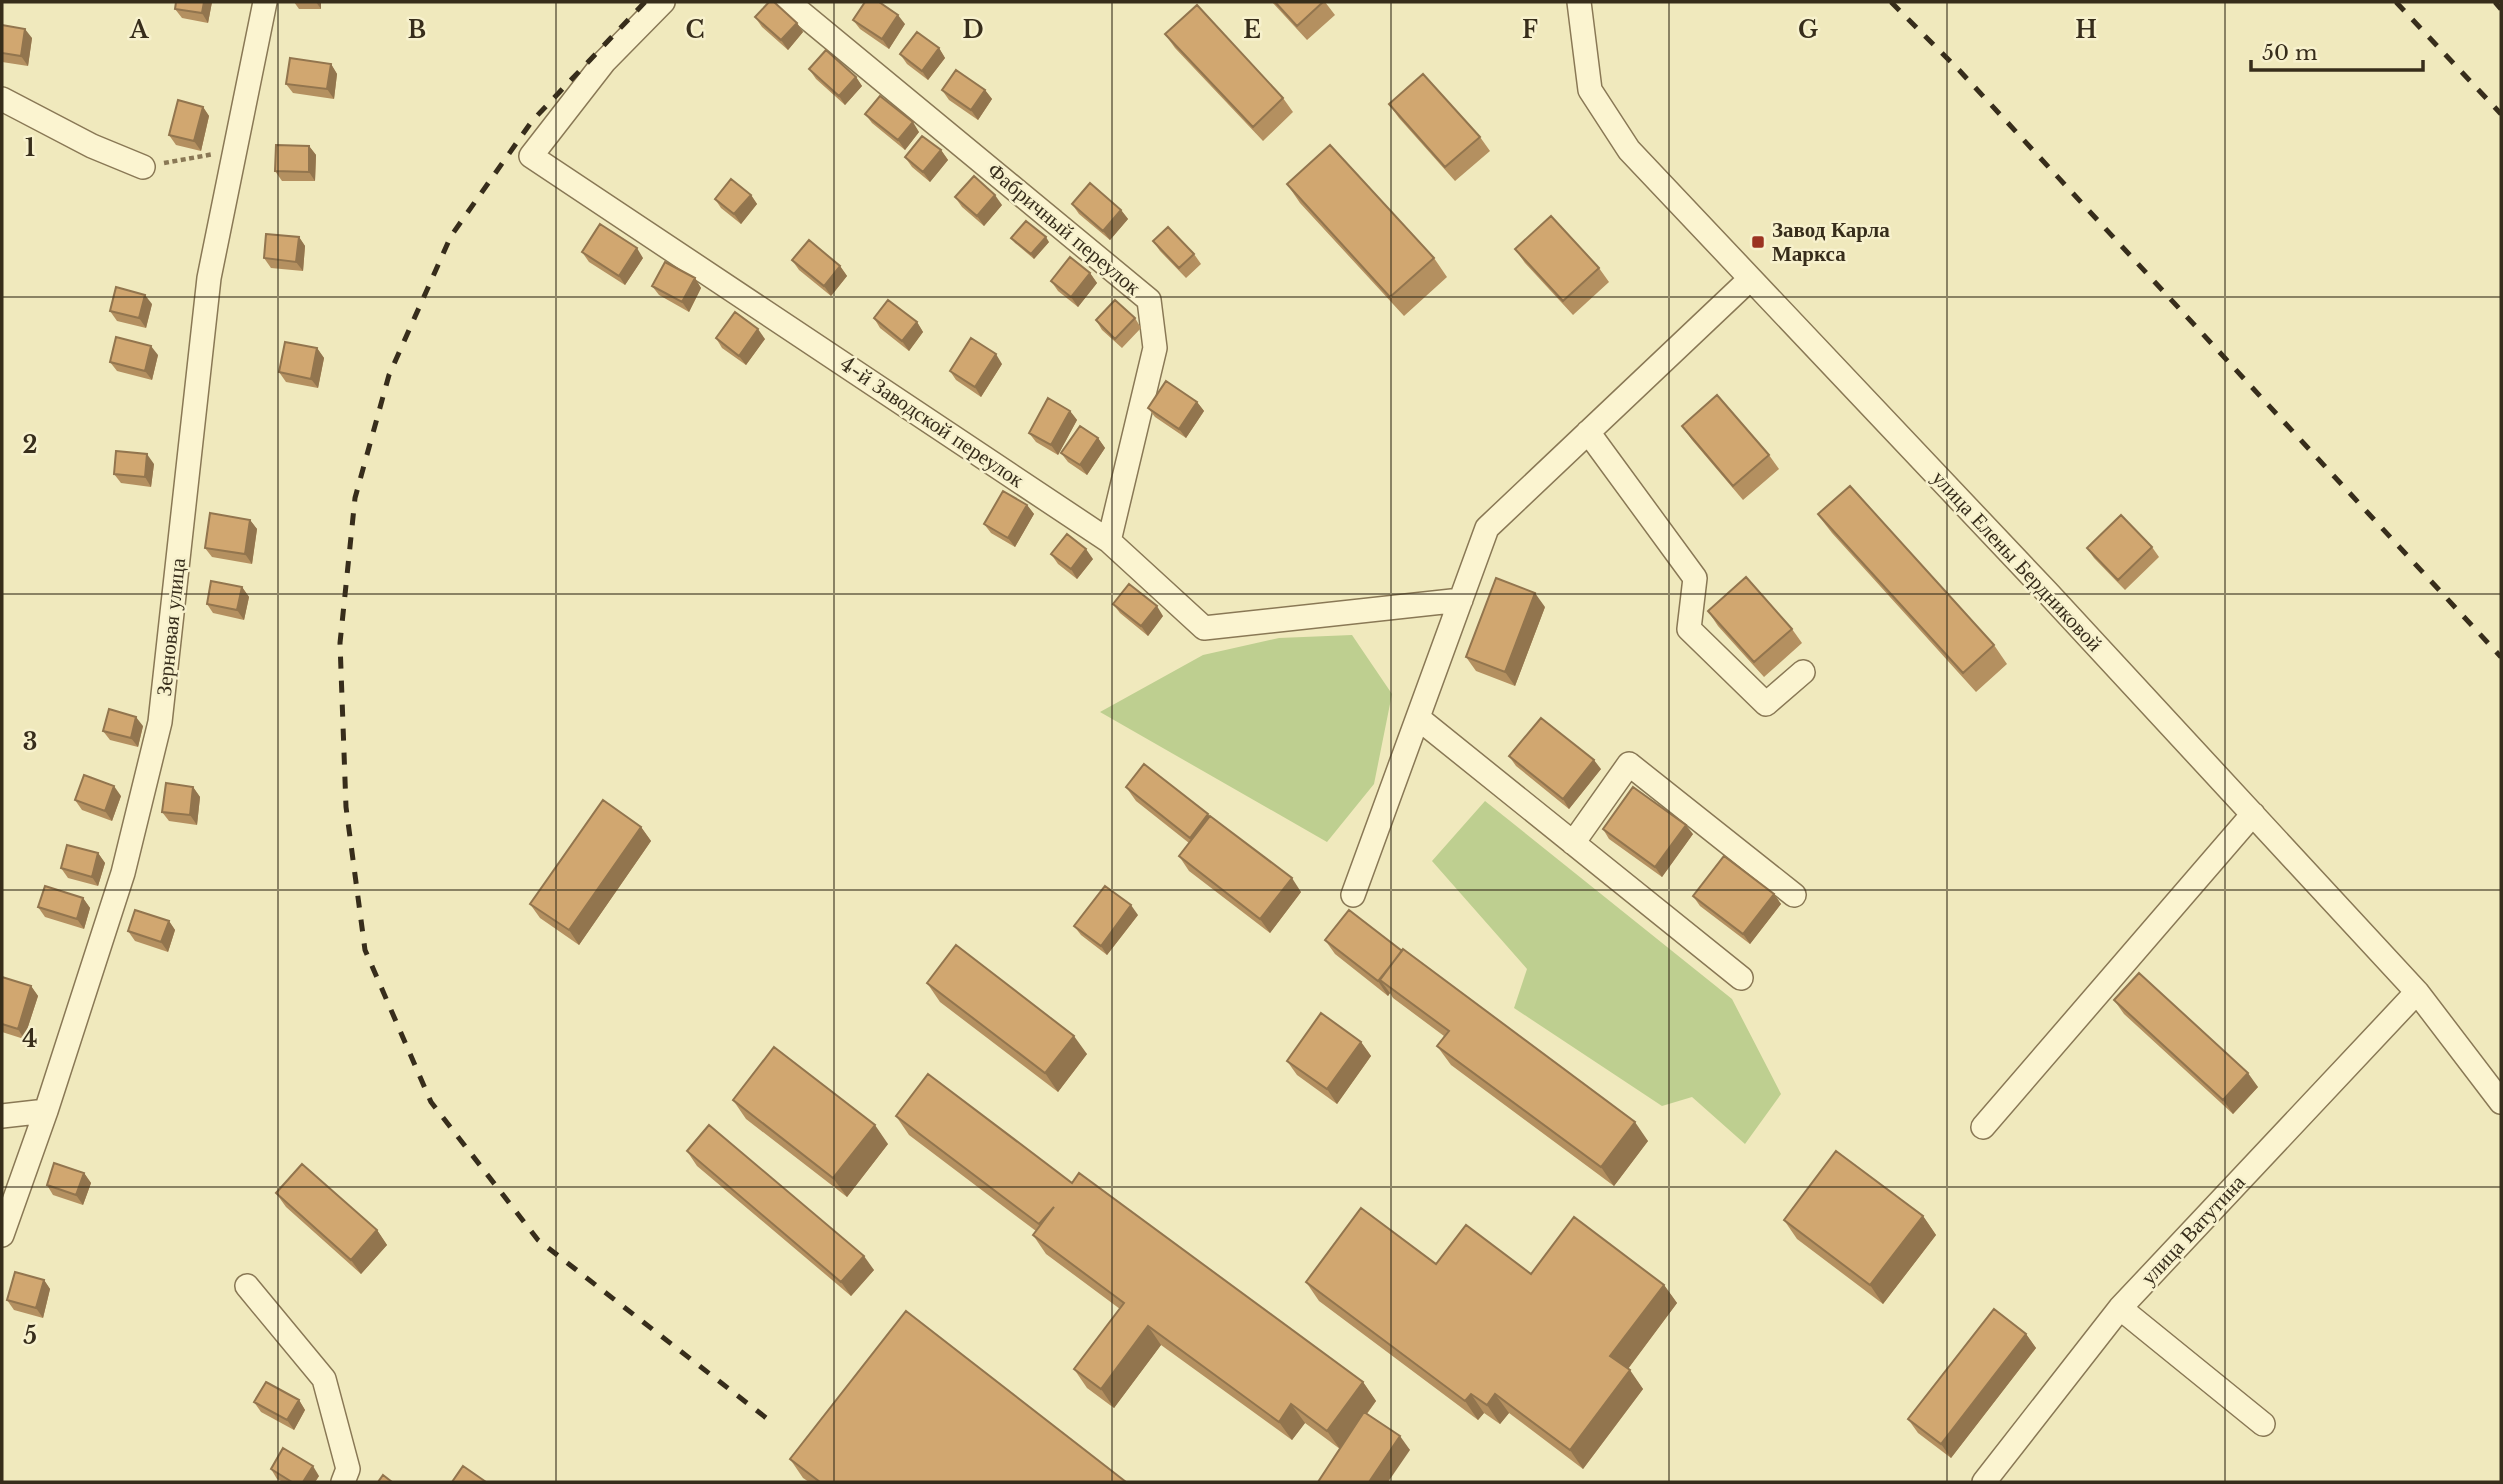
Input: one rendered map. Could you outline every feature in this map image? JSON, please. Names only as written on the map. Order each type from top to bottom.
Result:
[{"type":"street","name":"Зерновая улица","points":[[2,1234],[46,1111],[123,873],[160,722],[209,278],[265,2]]},
{"type":"street","name":"4-й Заводской переулок","points":[[663,2],[604,62],[531,156],[1109,541],[1203,628],[1461,600]]},
{"type":"street","name":"Фабричный переулок","points":[[788,2],[1149,300],[1155,348],[1109,541]]},
{"type":"street","name":"улица Елены Бердниковой","points":[[1579,2],[1590,90],[1629,150],[2417,992],[2501,1102]]},
{"type":"street","points":[[2,99],[92,146],[143,167]]},
{"type":"street","points":[[1353,895],[1487,528],[1750,279]]},
{"type":"street","points":[[1588,432],[1695,578],[1689,629],[1766,704],[1802,672]]},
{"type":"street","points":[[1418,718],[1741,978]]},
{"type":"street","points":[[1573,843],[1629,764],[1794,895]]},
{"type":"street","points":[[1983,1128],[2253,814]]},
{"type":"street","name":"улица Ватутина","points":[[1984,1482],[2120,1308],[2417,992]]},
{"type":"street","points":[[2,1116],[46,1111]]},
{"type":"street","points":[[247,1286],[324,1379],[348,1469],[343,1482]]},
{"type":"street","points":[[2120,1308],[2263,1424]]},
{"type":"path","points":[[143,167],[234,150]]},
{"type":"green space","points":[[1352,635],[1392,694],[1374,784],[1327,842],[1100,712],[1203,655],[1279,638]]},
{"type":"green space","points":[[1485,801],[1732,999],[1781,1094],[1745,1144],[1692,1097],[1662,1106],[1514,1008],[1527,969],[1432,861]]},
{"type":"building","points":[[176,2],[204,2],[202,13],[175,9]]},
{"type":"building","points":[[769,2],[774,2],[797,23],[781,40],[755,17]]},
{"type":"building","points":[[865,2],[879,2],[898,15],[882,39],[853,20]]},
{"type":"building","points":[[1275,2],[1323,2],[1297,26]]},
{"type":"building","points":[[1197,5],[1283,98],[1253,127],[1165,34]]},
{"type":"building","points":[[2,25],[25,29],[21,56],[2,53]]},
{"type":"building","points":[[917,32],[939,48],[922,71],[900,54]]},
{"type":"building","points":[[826,50],[856,77],[839,96],[809,69]]},
{"type":"building","points":[[290,58],[331,64],[327,89],[286,84]]},
{"type":"building","points":[[956,70],[985,90],[971,110],[942,90]]},
{"type":"building","points":[[1423,74],[1480,137],[1445,167],[1389,104]]},
{"type":"building","points":[[880,96],[913,122],[898,140],[865,114]]},
{"type":"building","points":[[178,100],[203,107],[194,141],[169,135]]},
{"type":"building","points":[[922,136],[941,150],[923,172],[905,157]]},
{"type":"building","points":[[276,145],[309,146],[309,172],[275,171]]},
{"type":"building","points":[[1330,145],[1434,258],[1390,297],[1287,184]]},
{"type":"building","points":[[974,176],[995,195],[977,216],[955,197]]},
{"type":"building","points":[[731,179],[751,195],[734,214],[715,199]]},
{"type":"building","points":[[1090,183],[1121,210],[1103,231],[1072,204]]},
{"type":"building","points":[[1551,216],[1599,268],[1563,301],[1515,249]]},
{"type":"building","points":[[1026,221],[1046,237],[1031,254],[1011,238]]},
{"type":"building","points":[[600,224],[637,248],[619,276],[582,252]]},
{"type":"building","points":[[1168,227],[1194,254],[1179,268],[1153,241]]},
{"type":"building","points":[[266,234],[299,237],[296,262],[264,258]]},
{"type":"building","points":[[809,240],[840,266],[824,286],[792,260]]},
{"type":"building","points":[[1070,257],[1090,273],[1071,297],[1051,281]]},
{"type":"building","points":[[665,262],[695,278],[682,302],[652,286]]},
{"type":"building","points":[[116,287],[145,295],[139,318],[110,311]]},
{"type":"building","points":[[888,300],[917,322],[902,341],[874,318]]},
{"type":"building","points":[[1115,300],[1135,318],[1115,339],[1096,320]]},
{"type":"building","points":[[735,312],[758,329],[739,356],[716,338]]},
{"type":"building","points":[[116,337],[151,346],[145,371],[110,362]]},
{"type":"building","points":[[971,338],[996,354],[975,387],[950,371]]},
{"type":"building","points":[[285,342],[317,348],[311,379],[279,372]]},
{"type":"building","points":[[1166,381],[1197,402],[1179,429],[1148,408]]},
{"type":"building","points":[[1717,395],[1769,455],[1733,486],[1682,426]]},
{"type":"building","points":[[1048,398],[1070,411],[1051,445],[1029,433]]},
{"type":"building","points":[[1080,426],[1098,438],[1080,465],[1061,453]]},
{"type":"building","points":[[116,451],[147,454],[145,477],[114,474]]},
{"type":"building","points":[[1850,486],[1994,645],[1963,673],[1818,514]]},
{"type":"building","points":[[1003,491],[1027,505],[1008,538],[984,524]]},
{"type":"building","points":[[210,513],[250,520],[245,554],[205,548]]},
{"type":"building","points":[[2121,515],[2152,547],[2118,580],[2087,548]]},
{"type":"building","points":[[1067,534],[1086,549],[1071,569],[1051,554]]},
{"type":"building","points":[[1746,577],[1792,629],[1754,662],[1708,611]]},
{"type":"building","points":[[1496,578],[1535,593],[1505,672],[1466,657]]},
{"type":"building","points":[[211,581],[242,587],[237,610],[207,604]]},
{"type":"building","points":[[1129,584],[1157,606],[1141,626],[1113,604]]},
{"type":"building","points":[[109,709],[136,717],[131,738],[103,731]]},
{"type":"building","points":[[1541,718],[1594,760],[1563,799],[1509,756]]},
{"type":"building","points":[[1144,764],[1208,814],[1190,838],[1126,787]]},
{"type":"building","points":[[84,775],[114,786],[105,811],[75,800]]},
{"type":"building","points":[[166,783],[193,787],[190,815],[162,812]]},
{"type":"building","points":[[1633,787],[1686,825],[1655,867],[1603,829]]},
{"type":"building","points":[[603,800],[641,827],[569,930],[530,904]]},
{"type":"building","points":[[1210,816],[1292,878],[1260,919],[1179,856]]},
{"type":"building","points":[[67,845],[98,853],[92,877],[61,868]]},
{"type":"building","points":[[1724,856],[1774,894],[1743,934],[1693,896]]},
{"type":"building","points":[[45,886],[83,898],[77,919],[38,907]]},
{"type":"building","points":[[1105,886],[1131,905],[1101,946],[1074,926]]},
{"type":"building","points":[[135,910],[169,921],[161,942],[128,931]]},
{"type":"building","points":[[1349,910],[1402,951],[1378,981],[1325,940]]},
{"type":"building","points":[[956,945],[1074,1036],[1045,1073],[927,983]]},
{"type":"building","points":[[1403,949],[1635,1122],[1601,1167],[1437,1046],[1449,1031],[1380,980]]},
{"type":"building","points":[[2139,973],[2248,1073],[2223,1100],[2114,1000]]},
{"type":"building","points":[[2,977],[31,986],[18,1029],[2,1024]]},
{"type":"building","points":[[1321,1013],[1361,1042],[1327,1089],[1287,1061]]},
{"type":"building","points":[[774,1047],[875,1125],[833,1178],[733,1100]]},
{"type":"building","points":[[928,1074],[1072,1183],[1079,1173],[1363,1382],[1327,1431],[1291,1404],[1279,1422],[1148,1326],[1101,1389],[1074,1369],[1124,1303],[1033,1235],[1054,1207],[1039,1224],[896,1116]]},
{"type":"building","points":[[709,1125],[864,1256],[841,1282],[687,1151]]},
{"type":"building","points":[[1836,1151],[1923,1216],[1870,1285],[1784,1220]]},
{"type":"building","points":[[54,1163],[84,1173],[76,1195],[47,1185]]},
{"type":"building","points":[[302,1164],[377,1230],[351,1260],[276,1193]]},
{"type":"building","points":[[1361,1208],[1436,1264],[1466,1225],[1531,1274],[1574,1217],[1664,1285],[1610,1356],[1630,1370],[1570,1450],[1495,1394],[1487,1405],[1471,1394],[1465,1401],[1306,1282]]},
{"type":"building","points":[[15,1272],[44,1280],[36,1308],[7,1300]]},
{"type":"building","points":[[1994,1309],[2026,1334],[1941,1444],[1908,1419]]},
{"type":"building","points":[[906,1311],[1126,1482],[820,1482],[790,1459]]},
{"type":"building","points":[[266,1382],[299,1400],[287,1420],[254,1402]]},
{"type":"building","points":[[1364,1412],[1400,1436],[1369,1482],[1318,1482]]},
{"type":"building","points":[[283,1448],[313,1466],[303,1482],[292,1482],[271,1469]]},
{"type":"building","points":[[463,1466],[486,1482],[452,1482]]},
{"type":"building","points":[[383,1475],[392,1482],[378,1482]]},
{"type":"railway","points":[[645,2],[532,121],[451,236],[389,375],[355,498],[340,643],[346,807],[365,950],[431,1102],[538,1240],[774,1424]]},
{"type":"railway","points":[[1891,2],[1959,70],[2501,657]]},
{"type":"railway","points":[[2396,2],[2501,114]]},
{"type":"railway","points":[[2495,2],[2501,9]]},
{"type":"place","name":"Завод Карла Маркса","points":[[1758,242]]}]
